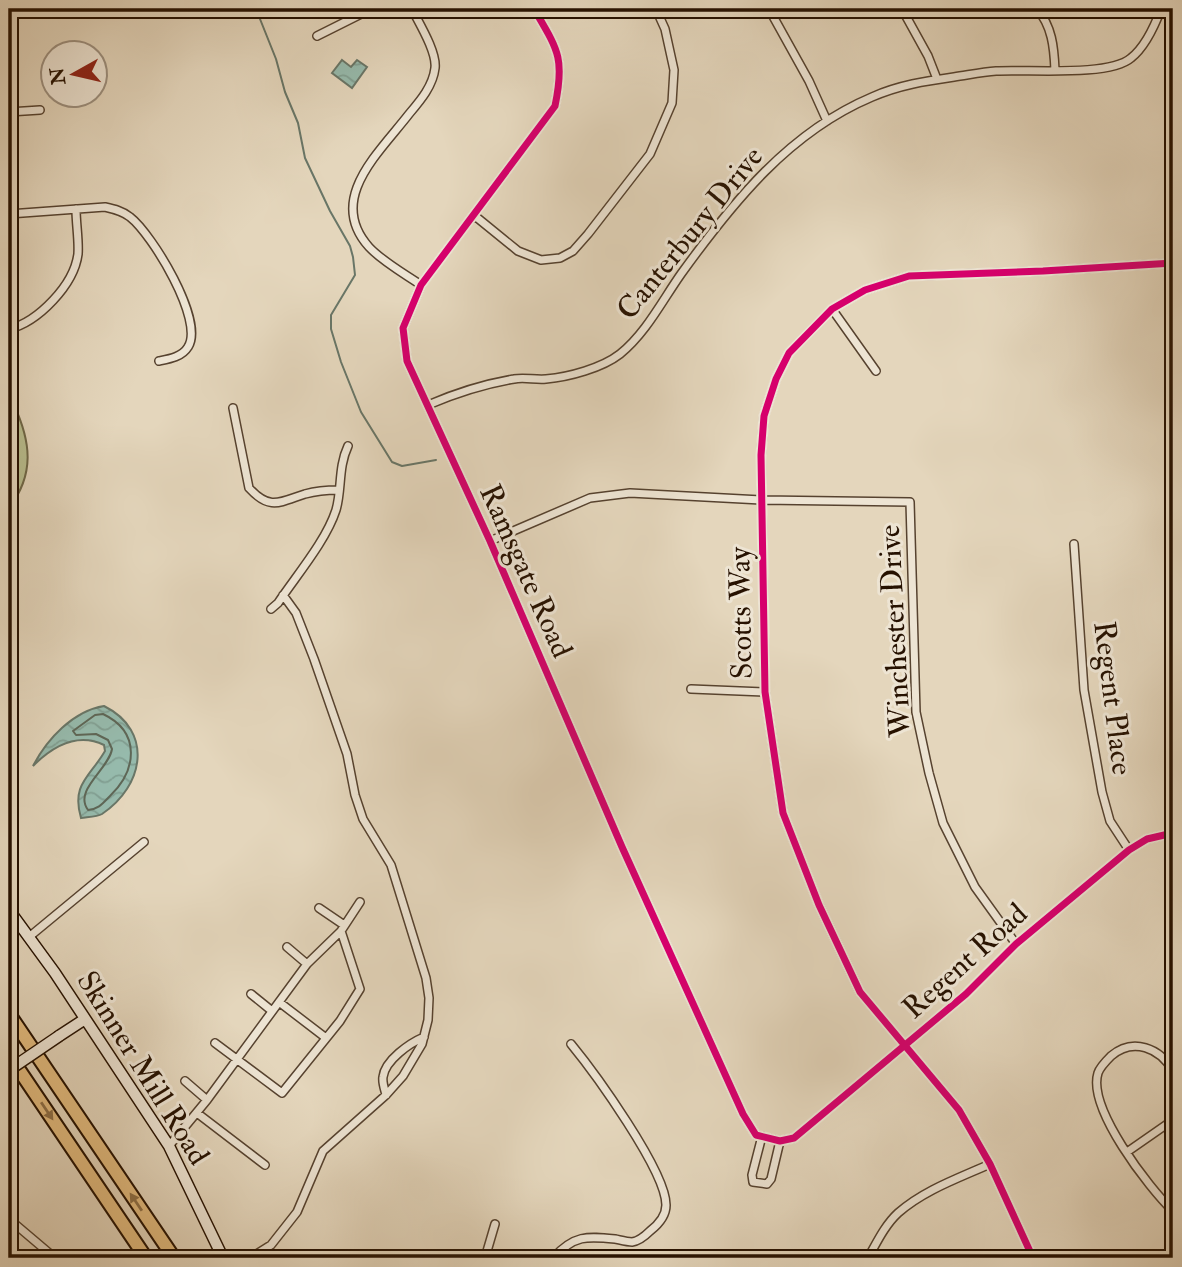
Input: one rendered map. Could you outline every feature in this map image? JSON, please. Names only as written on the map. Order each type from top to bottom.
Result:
[{"type":"highway","points":[[9,1014],[174,1258]]},
{"type":"highway","points":[[9,1055],[146,1258]]},
{"type":"street","points":[[317,36],[371,9]]},
{"type":"street","points":[[412,9],[430,47],[436,67],[426,93],[362,173],[353,195],[353,222],[370,248],[421,285]]},
{"type":"street","name":"Ramsgate Road","points":[[534,9],[551,38],[560,61],[561,78],[555,106],[421,285],[402,328],[407,361],[490,541],[622,847],[743,1114],[756,1135],[762,1136]]},
{"type":"street","points":[[475,216],[518,251],[541,260],[560,258],[573,251],[588,234],[650,155],[672,103],[674,70],[665,29],[656,9]]},
{"type":"street","points":[[769,9],[827,121]]},
{"type":"street","points":[[902,9],[929,56],[937,79]]},
{"type":"street","points":[[1037,9],[1046,18],[1051,32],[1055,69]]},
{"type":"street","name":"Canterbury Drive","points":[[428,405],[477,387],[517,378],[545,379],[570,374],[619,355],[644,329],[682,274],[760,175],[789,147],[827,121],[871,97],[919,81],[993,71],[1083,71],[1112,67],[1131,59],[1161,9]]},
{"type":"street","points":[[9,112],[40,110]]},
{"type":"street","points":[[9,214],[105,207],[129,215],[141,227],[183,294],[189,314],[191,339],[188,348],[181,354],[159,361]]},
{"type":"street","points":[[9,329],[25,323],[47,305],[71,278],[78,253],[76,209]]},
{"type":"street","name":"Scotts Way","points":[[1033,1258],[990,1164],[959,1110],[860,992],[819,905],[783,813],[765,692],[761,500],[764,416],[776,379],[789,354],[832,310],[865,290],[909,276],[1173,263]]},
{"type":"street","points":[[832,310],[876,371]]},
{"type":"street","points":[[233,408],[249,488],[256,496],[278,504],[313,492],[338,490]]},
{"type":"street","points":[[271,609],[284,595],[321,541],[335,512],[344,454],[348,446]]},
{"type":"street","points":[[490,541],[590,498],[630,492],[761,500]]},
{"type":"street","name":"Winchester Drive","points":[[761,500],[910,502],[916,712],[929,773],[943,823],[975,887],[1016,944]]},
{"type":"street","name":"Regent Place","points":[[1073,544],[1084,690],[1102,792],[1110,821],[1129,850]]},
{"type":"street","points":[[250,1258],[271,1245],[297,1212],[323,1151],[386,1095],[403,1076],[424,1037],[428,1020],[426,978],[391,865],[363,819],[347,754],[314,659],[296,613],[284,595]]},
{"type":"street","points":[[691,689],[765,692]]},
{"type":"street","name":"Regent Road","points":[[780,1141],[794,1138],[967,993],[1016,944],[1129,850],[1147,839],[1173,833]]},
{"type":"street","points":[[29,937],[144,842]]},
{"type":"street","points":[[169,1146],[237,1061],[307,964],[343,928],[360,902]]},
{"type":"street","points":[[215,1043],[282,1093],[327,1038],[360,989],[343,928],[319,908]]},
{"type":"street","name":"Skinner Mill Road","points":[[9,910],[169,1146],[223,1258]]},
{"type":"street","points":[[287,947],[307,964]]},
{"type":"street","points":[[251,994],[272,1012]]},
{"type":"street","points":[[279,1002],[327,1038]]},
{"type":"street","points":[[9,1070],[85,1019]]},
{"type":"street","points":[[386,1095],[383,1079],[387,1065],[424,1037]]},
{"type":"street","points":[[553,1258],[563,1246],[590,1236],[632,1242],[643,1237],[666,1213],[659,1179],[640,1145],[596,1074],[571,1044]]},
{"type":"street","points":[[1173,1071],[1162,1055],[1144,1046],[1123,1048],[1114,1054],[1098,1073],[1097,1087],[1105,1114],[1126,1152],[1153,1190],[1173,1211]]},
{"type":"street","points":[[185,1081],[207,1100]]},
{"type":"street","points":[[197,1113],[265,1165]]},
{"type":"street","points":[[1126,1152],[1173,1120]]},
{"type":"street","points":[[762,1136],[780,1141],[771,1179],[766,1184],[752,1182],[762,1136]]},
{"type":"street","points":[[868,1258],[882,1231],[898,1212],[930,1191],[990,1164]]},
{"type":"street","points":[[9,1219],[55,1258]]},
{"type":"street","points":[[485,1258],[495,1224]]},
{"type":"street","points":[[824,1254],[835,1258]]},
{"type":"shaded area","points":[[14,405],[24,432],[28,458],[23,483],[9,508],[9,408]]},
{"type":"water","points":[[342,60],[351,67],[357,60],[367,67],[352,88],[332,73]]},
{"type":"water","points":[[104,706],[131,729],[138,759],[127,789],[116,802],[100,815],[81,818],[78,797],[80,789],[105,751],[104,745],[94,741],[75,741],[48,753],[33,766],[53,736],[62,728],[82,714]]},
{"type":"waterway","points":[[256,9],[298,123],[305,158],[353,257],[355,275],[331,315],[331,329],[341,362],[361,412],[392,462],[402,466],[436,460]]},
{"type":"cycle path","points":[[534,9],[557,55],[559,76],[555,106],[421,285],[403,328],[407,361],[490,541],[622,847],[743,1114],[756,1135],[780,1141],[794,1138],[966,994],[1016,944],[1129,850],[1147,839],[1173,833]]},
{"type":"cycle path","points":[[1033,1258],[990,1164],[959,1110],[860,992],[819,905],[783,813],[765,692],[761,455],[764,416],[776,379],[789,353],[832,309],[865,290],[909,276],[1173,263]]}]
